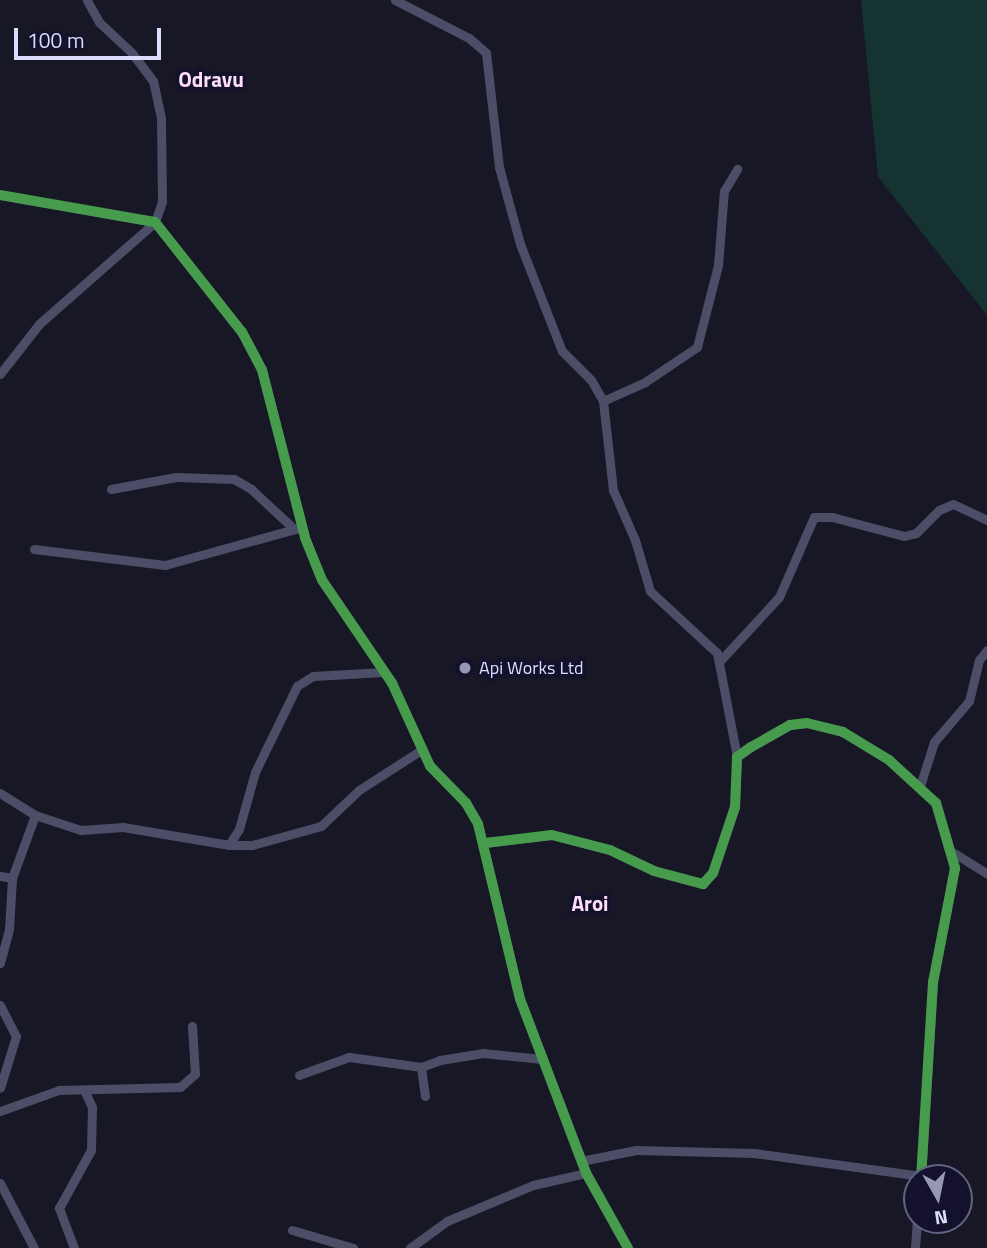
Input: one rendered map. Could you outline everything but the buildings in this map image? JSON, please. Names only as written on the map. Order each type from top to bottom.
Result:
[{"type":"street","points":[[0,374],[39,324],[155,222],[164,178],[156,90],[146,69],[99,22],[87,0]]},
{"type":"street","points":[[395,0],[468,38],[486,53],[499,167],[520,244],[562,351],[591,380],[603,401],[612,490],[635,540],[650,591],[713,648],[719,662],[737,757],[735,807],[713,873],[703,884],[654,871],[610,850],[552,835],[485,843]]},
{"type":"street","points":[[603,401],[645,382],[697,347],[718,265],[724,191],[737,169]]},
{"type":"street","points":[[0,195],[155,222],[242,332],[256,356],[298,528],[322,580],[384,672],[421,750],[466,803],[485,843],[520,999],[586,1174],[628,1248]]},
{"type":"street","points":[[111,489],[176,477],[234,480],[298,528]]},
{"type":"street","points":[[719,662],[779,597],[814,517],[832,517],[904,536],[916,533],[939,510],[953,504],[987,520]]},
{"type":"street","points":[[34,549],[164,565],[298,528]]},
{"type":"street","points":[[920,786],[933,742],[969,701],[979,660],[987,650]]},
{"type":"street","points":[[229,845],[239,829],[255,772],[297,686],[313,676],[384,672]]},
{"type":"street","points":[[737,757],[790,725],[821,724],[869,745],[920,786],[936,803],[954,853],[950,912],[933,982],[922,1164]]},
{"type":"street","points":[[0,793],[35,815],[81,830],[123,827],[229,845],[252,845],[321,826],[359,790],[421,750]]},
{"type":"street","points":[[0,963],[9,929],[12,878],[35,815]]},
{"type":"street","points":[[954,853],[987,874]]},
{"type":"street","points":[[0,876],[12,878]]},
{"type":"street","points":[[0,1005],[16,1036],[0,1088]]},
{"type":"street","points":[[0,1111],[43,1093],[180,1087],[195,1074],[192,1026]]},
{"type":"street","points":[[299,1075],[349,1057],[421,1067],[458,1055],[483,1053],[542,1059]]},
{"type":"street","points":[[421,1067],[425,1096]]},
{"type":"street","points":[[74,1248],[59,1208],[91,1150],[92,1107],[85,1090]]},
{"type":"street","points":[[581,1161],[636,1150],[754,1153],[903,1174]]},
{"type":"street","points":[[410,1248],[447,1221],[533,1185],[586,1174]]},
{"type":"street","points":[[0,1183],[34,1248]]},
{"type":"street","points":[[292,1230],[353,1248]]},
{"type":"green space","points":[[861,0],[987,0],[987,315],[878,177]]},
{"type":"cycle path","points":[[0,195],[155,222],[242,332],[262,370],[305,538],[322,580],[392,683],[430,766],[466,803],[478,824],[520,999],[586,1173],[628,1248]]},
{"type":"cycle path","points":[[485,843],[552,835],[610,850],[654,871],[703,884],[713,873],[735,807],[737,757],[751,747],[790,725],[807,723],[843,732],[889,760],[936,803],[955,868],[933,982],[922,1164]]},
{"type":"place","name":"Api Works Ltd","points":[[465,668]]},
{"type":"district","name":"Odravu","points":[[211,79]]},
{"type":"district","name":"Aroi","points":[[590,903]]}]
